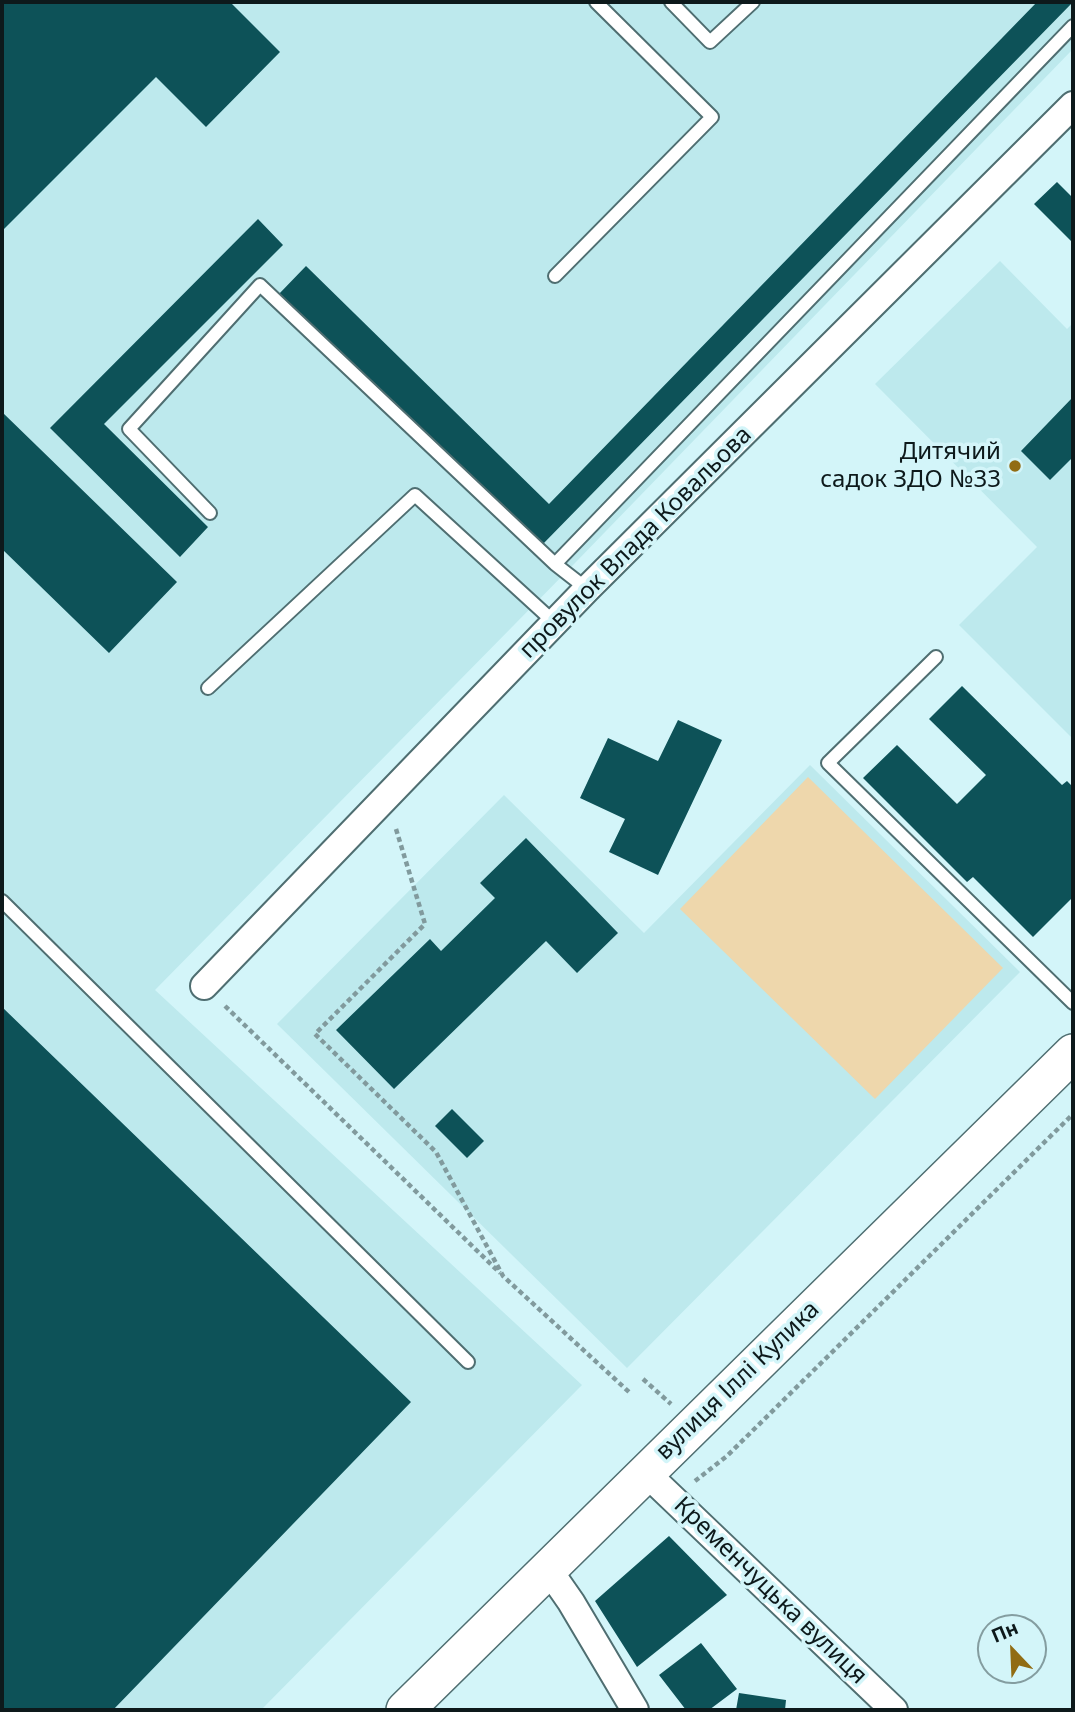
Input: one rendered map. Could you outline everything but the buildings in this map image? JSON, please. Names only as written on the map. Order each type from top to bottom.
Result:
[{"type":"street","name":"провулок Влада Ковальова","points":[[204,986],[587,589],[1073,106]]},
{"type":"street","name":"вулиця Іллі Кулика","points":[[405,1710],[1073,1053]]},
{"type":"street","name":"Кременчуцька вулиця","points":[[645,1472],[894,1710]]},
{"type":"street","points":[[548,1569],[571,1602],[635,1710]]},
{"type":"lane","points":[[555,275],[712,117],[596,2]]},
{"type":"lane","points":[[671,2],[710,42],[752,2]]},
{"type":"lane","points":[[555,564],[1073,26]]},
{"type":"lane","points":[[211,513],[129,429],[260,285],[555,564],[587,589]]},
{"type":"lane","points":[[208,688],[415,495],[556,624]]},
{"type":"lane","points":[[936,657],[828,763],[1073,1003]]},
{"type":"lane","points":[[2,901],[468,1362]]},
{"type":"path","points":[[386,798],[425,924],[314,1034],[436,1153],[503,1276]]},
{"type":"path","points":[[204,986],[503,1276],[629,1392]]},
{"type":"path","points":[[673,1498],[727,1456],[1073,1114]]},
{"type":"shaded area","points":[[2,2],[1073,2],[1073,49],[574,564],[155,990],[582,1385],[261,1710],[2,1710]]},
{"type":"shaded area","name":"Дитячий садок ЗДО №33","points":[[1000,261],[1067,329],[1073,323],[1073,739],[959,625],[1037,547],[875,384]]},
{"type":"shaded area","points":[[810,765],[1020,972],[627,1368],[277,1024],[504,795],[644,933]]},
{"type":"shaded area","points":[[808,777],[1003,968],[875,1099],[680,909]]},
{"type":"place","name":"Дитячий садок ЗДО №33","points":[[1015,466]]}]
